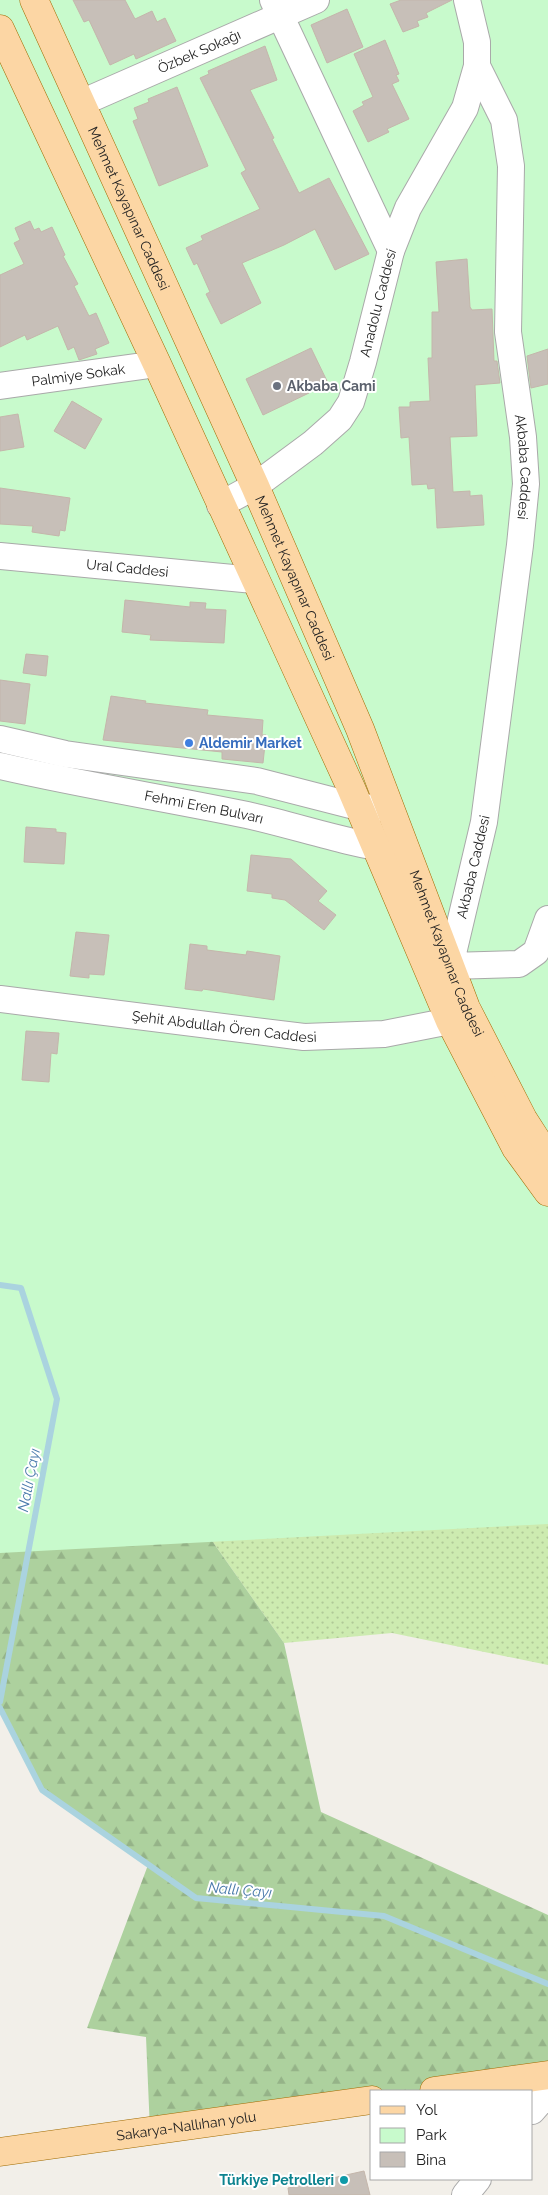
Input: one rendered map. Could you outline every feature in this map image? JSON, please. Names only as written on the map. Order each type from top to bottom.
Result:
[{"type":"main road","name":"Mehmet Kayapınar Caddesi","points":[[34,0],[255,486],[360,729],[405,852],[466,1008],[523,1119],[548,1158]]},
{"type":"main road","points":[[0,28],[157,364],[377,848],[450,1021],[516,1148],[548,1192]]},
{"type":"main road","points":[[441,2090],[548,2075]]},
{"type":"main road","name":"Sakarya-Nallıhan yolu","points":[[0,2152],[370,2100]]},
{"type":"street","name":"Özbek Sokağı","points":[[81,103],[276,9],[316,0]]},
{"type":"street","name":"Akbaba Caddesi","points":[[450,966],[484,822],[520,545],[526,484],[523,437],[508,332],[511,166],[504,120],[477,66],[477,42],[467,0]]},
{"type":"street","name":"Anadolu Caddesi","points":[[220,504],[255,486],[313,442],[340,418],[351,402],[364,362],[391,251],[276,9]]},
{"type":"street","points":[[391,251],[408,208],[465,108],[477,66]]},
{"type":"street","name":"Palmiye Sokak","points":[[0,386],[157,364]]},
{"type":"street","name":"Ural Caddesi","points":[[0,556],[254,580]]},
{"type":"street","points":[[0,739],[65,754],[257,781],[358,807],[389,808]]},
{"type":"street","name":"Fehmi Eren Bulvarı","points":[[0,766],[62,781],[249,816],[332,838],[405,852]]},
{"type":"street","points":[[450,966],[519,964],[536,952],[548,919]]},
{"type":"street","name":"Şehit Abdullah Ören Caddesi","points":[[0,999],[304,1037],[384,1034],[450,1021]]},
{"type":"street","points":[[533,2110],[548,2094]]},
{"type":"street","points":[[466,2195],[477,2180]]},
{"type":"green space","points":[[0,0],[548,0],[548,1524],[0,1553]]},
{"type":"green space","points":[[548,1226],[548,1665],[392,1633],[284,1643],[191,1511]]},
{"type":"green space","points":[[0,1417],[191,1511],[284,1643],[321,1812],[548,1915],[548,2075],[441,2090],[370,2090],[150,2131],[146,2037],[87,2028],[148,1865],[39,1785],[0,1708]]},
{"type":"building","points":[[73,0],[125,0],[135,19],[152,11],[157,22],[165,18],[176,41],[136,59],[134,54],[110,65],[89,20],[84,22]]},
{"type":"building","points":[[401,0],[452,0],[426,13],[428,17],[417,21],[419,26],[403,32],[390,4]]},
{"type":"building","points":[[347,9],[363,47],[327,63],[311,25]]},
{"type":"building","points":[[385,40],[399,74],[396,75],[399,81],[392,84],[409,119],[387,129],[389,132],[368,142],[353,111],[364,105],[362,102],[373,97],[354,54]]},
{"type":"building","points":[[265,46],[277,80],[250,90],[299,193],[329,178],[369,254],[335,270],[315,229],[242,263],[261,303],[221,324],[206,294],[210,292],[197,263],[194,265],[186,248],[203,240],[201,236],[260,209],[241,173],[246,170],[200,78],[209,74],[208,71]]},
{"type":"building","points":[[177,87],[208,166],[159,186],[133,121],[138,119],[134,108],[149,102],[148,99]]},
{"type":"building","points":[[30,221],[34,230],[39,228],[41,232],[52,227],[65,255],[63,256],[78,284],[74,286],[89,316],[96,313],[109,343],[95,349],[97,354],[79,360],[74,347],[68,350],[58,326],[27,340],[25,335],[0,347],[0,275],[24,264],[14,243],[20,240],[15,228]]},
{"type":"building","points":[[467,259],[470,307],[472,310],[492,309],[494,361],[497,361],[500,383],[475,385],[477,436],[450,437],[453,492],[470,491],[470,496],[482,495],[484,525],[437,528],[435,488],[428,489],[427,484],[412,485],[409,437],[401,438],[399,407],[410,407],[410,402],[430,401],[428,358],[432,358],[432,312],[439,312],[436,262]]},
{"type":"building","name":"Akbaba Cami","points":[[311,348],[327,381],[307,390],[309,393],[263,415],[246,379]]},
{"type":"building","points":[[548,349],[548,384],[531,388],[527,356]]},
{"type":"building","points":[[72,401],[102,419],[85,449],[54,431]]},
{"type":"building","points":[[18,414],[24,447],[0,451],[0,417]]},
{"type":"building","points":[[0,488],[70,498],[65,531],[60,530],[59,536],[32,532],[33,526],[0,524]]},
{"type":"building","points":[[125,600],[190,607],[190,602],[206,603],[205,609],[226,610],[224,643],[150,640],[151,635],[122,632]]},
{"type":"building","points":[[26,654],[48,656],[46,676],[23,673]]},
{"type":"building","points":[[0,680],[30,684],[25,724],[0,721]]},
{"type":"building","points":[[111,696],[146,701],[145,703],[208,710],[207,715],[263,720],[262,735],[266,735],[263,763],[222,759],[222,752],[103,740]]},
{"type":"building","points":[[26,827],[56,829],[56,832],[66,833],[64,864],[24,862]]},
{"type":"building","points":[[251,855],[291,859],[327,891],[318,901],[336,915],[324,930],[285,900],[272,898],[272,894],[247,891]]},
{"type":"building","points":[[76,932],[109,935],[104,975],[89,974],[89,978],[70,976]]},
{"type":"building","points":[[190,944],[207,946],[207,950],[246,955],[247,951],[280,956],[274,1000],[203,989],[202,991],[185,989]]},
{"type":"building","points":[[26,1031],[59,1033],[57,1054],[51,1053],[49,1082],[22,1080]]},
{"type":"building","name":"Türkiye Petrolleri","points":[[364,2171],[370,2195],[289,2195],[288,2188]]},
{"type":"waterway","name":"Nallı Çayı","points":[[0,1285],[21,1288],[57,1399],[0,1702]]},
{"type":"waterway","name":"Nallı Çayı","points":[[0,1708],[42,1790],[196,1898],[384,1916],[548,1984]]},
{"type":"place","name":"Akbaba Cami","points":[[277,386]]},
{"type":"place","name":"Aldemir Market","points":[[189,743]]},
{"type":"place","name":"Türkiye Petrolleri","points":[[344,2180]]}]
